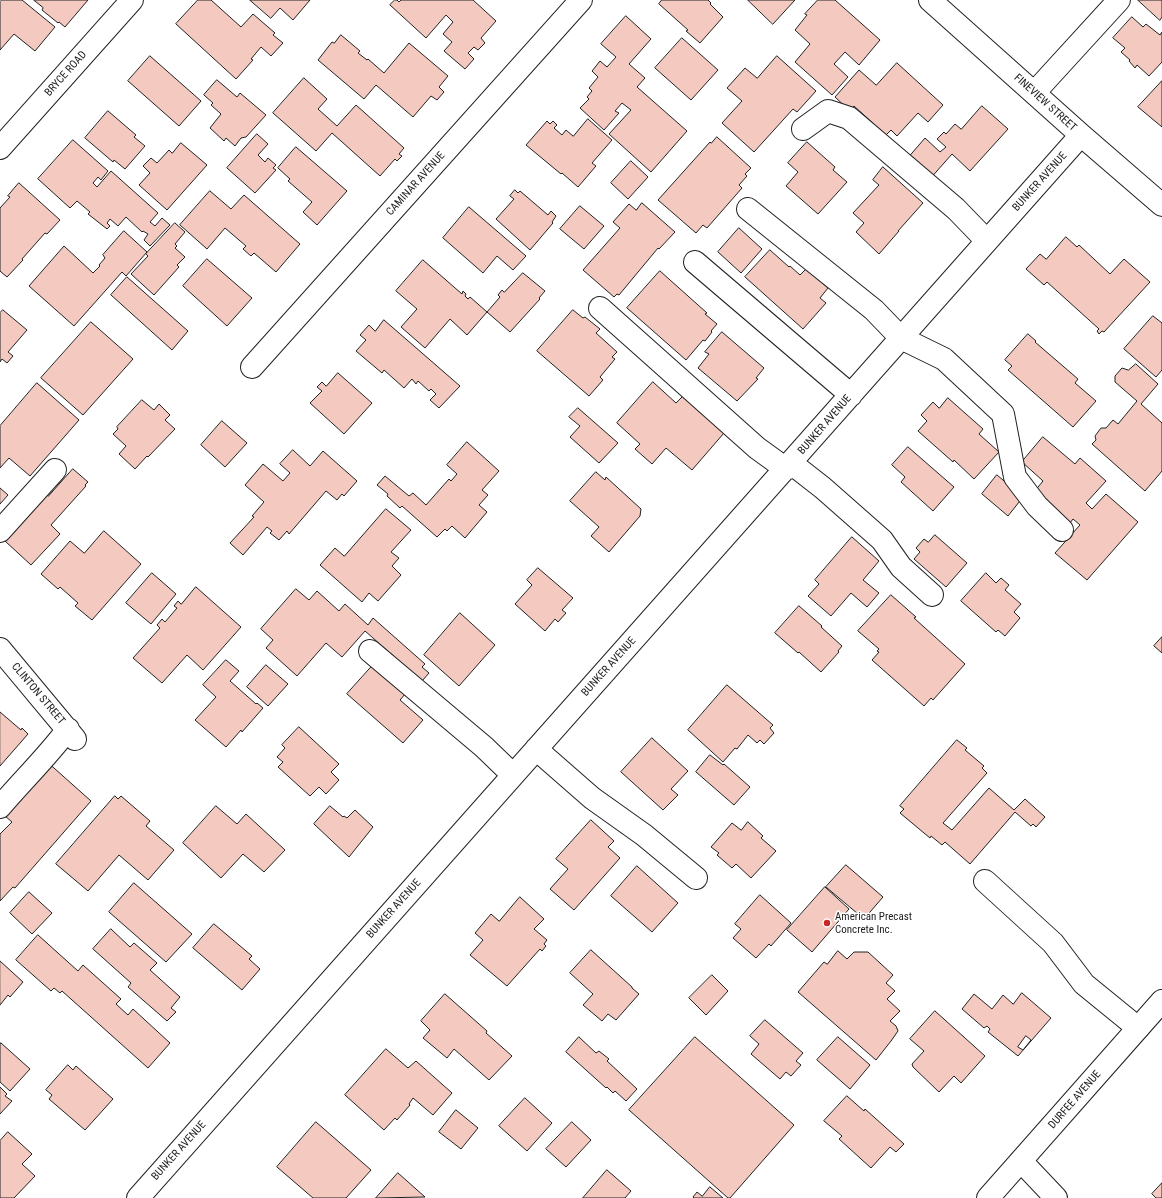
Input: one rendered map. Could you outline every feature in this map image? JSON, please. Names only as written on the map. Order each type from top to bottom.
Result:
[{"type":"street","name":"BRYCE ROAD","points":[[0,148],[132,0]]},
{"type":"street","name":"CAMINAR AVENUE","points":[[252,367],[581,0]]},
{"type":"street","name":"FINEVIEW STREET","points":[[930,0],[1081,136],[1162,205]]},
{"type":"street","points":[[1034,93],[1119,0]]},
{"type":"street","points":[[803,128],[828,111],[849,118],[956,209],[987,241]]},
{"type":"street","name":"BUNKER AVENUE","points":[[138,1198],[1081,136]]},
{"type":"street","points":[[748,209],[874,310],[901,338],[944,359],[1003,414],[1015,477],[1037,506],[1062,530]]},
{"type":"street","points":[[695,262],[851,395]]},
{"type":"street","points":[[600,308],[757,448],[824,488],[882,540],[901,566],[932,595]]},
{"type":"street","points":[[0,532],[55,470]]},
{"type":"street","name":"CLINTON STREET","points":[[0,649],[71,734],[51,751],[21,782],[0,807]]},
{"type":"street","points":[[370,651],[484,747],[513,775]]},
{"type":"street","points":[[536,749],[592,798],[644,835],[696,878]]},
{"type":"street","points":[[985,881],[1052,943],[1084,984],[1138,1028]]},
{"type":"street","name":"DURFEE AVENUE","points":[[988,1198],[1162,1001]]},
{"type":"street","points":[[1021,1161],[1056,1198]]},
{"type":"building","points":[[2,0],[22,0],[55,27],[35,51],[14,34],[0,50],[0,2]]},
{"type":"building","points":[[34,0],[88,0],[65,27],[42,10],[43,8]]},
{"type":"building","points":[[198,0],[211,0],[241,27],[253,14],[275,33],[273,35],[283,43],[271,56],[261,47],[251,59],[253,60],[236,79],[176,24]]},
{"type":"building","points":[[250,0],[310,0],[293,20],[280,8],[271,18]]},
{"type":"building","points":[[395,0],[399,2],[401,0],[473,0],[496,21],[481,38],[485,43],[478,50],[474,47],[468,53],[474,59],[465,69],[444,51],[452,42],[443,34],[453,22],[446,15],[426,38],[390,5]]},
{"type":"building","points":[[662,0],[708,0],[723,17],[700,43],[659,4]]},
{"type":"building","points":[[748,0],[795,0],[773,24]]},
{"type":"building","points":[[818,0],[835,0],[880,40],[859,65],[845,52],[834,64],[848,77],[832,95],[795,62],[810,44],[795,30],[807,15],[805,14]]},
{"type":"building","points":[[1138,0],[1162,0],[1162,17],[1160,20]]},
{"type":"building","points":[[626,16],[651,39],[629,64],[645,78],[637,87],[687,131],[651,172],[609,134],[631,110],[622,103],[615,111],[619,113],[604,130],[580,108],[589,99],[587,97],[592,91],[589,88],[598,77],[592,71],[600,61],[607,67],[616,57],[601,44]]},
{"type":"building","points":[[1132,17],[1143,27],[1146,24],[1160,35],[1162,32],[1162,62],[1149,76],[1137,65],[1135,68],[1129,61],[1130,60],[1121,52],[1125,48],[1113,38]]},
{"type":"building","points":[[341,35],[360,51],[358,53],[367,60],[368,59],[384,73],[409,43],[448,76],[439,87],[444,92],[437,100],[431,96],[413,117],[376,85],[364,99],[318,60],[332,42],[334,43]]},
{"type":"building","points":[[682,38],[718,70],[691,100],[655,68]]},
{"type":"building","points":[[150,56],[201,101],[179,126],[128,81]]},
{"type":"building","points":[[777,56],[816,91],[797,112],[793,109],[754,152],[722,123],[742,101],[727,88],[745,68],[757,78]]},
{"type":"building","points":[[897,63],[943,105],[928,122],[918,113],[897,136],[891,130],[886,135],[854,106],[850,111],[835,97],[859,70],[876,85]]},
{"type":"building","points":[[304,78],[327,99],[318,109],[337,126],[356,105],[404,148],[399,154],[402,156],[397,161],[395,159],[380,176],[332,133],[316,151],[273,113]]},
{"type":"building","points":[[217,80],[237,97],[240,93],[266,115],[246,137],[241,138],[235,146],[226,138],[224,141],[210,128],[221,114],[211,105],[213,103],[204,95]]},
{"type":"building","points":[[1162,81],[1162,127],[1138,107]]},
{"type":"building","points":[[982,106],[1008,129],[970,171],[952,154],[929,180],[906,160],[925,138],[940,152],[946,147],[937,139],[944,132],[946,134],[955,124],[961,129]]},
{"type":"building","points":[[108,111],[136,135],[134,137],[145,146],[125,169],[114,160],[113,162],[85,138]]},
{"type":"building","points":[[588,119],[612,140],[592,163],[596,166],[578,187],[526,145],[547,121],[550,124],[553,121],[557,125],[554,128],[562,135],[566,130],[573,136]]},
{"type":"building","points":[[257,134],[268,144],[258,155],[265,162],[268,158],[276,165],[273,168],[276,170],[255,193],[227,168]]},
{"type":"building","points":[[717,137],[751,168],[745,174],[747,176],[739,185],[742,188],[707,228],[703,225],[696,233],[658,200],[710,142],[711,143]]},
{"type":"building","points":[[73,140],[108,171],[101,180],[98,177],[93,183],[97,187],[111,171],[158,213],[150,222],[155,226],[162,218],[170,225],[150,246],[144,240],[148,234],[143,231],[142,232],[126,217],[118,226],[110,219],[107,223],[110,226],[107,229],[88,214],[90,212],[77,201],[70,208],[38,179]]},
{"type":"building","points":[[807,142],[835,167],[833,170],[847,182],[818,214],[786,186],[798,172],[788,163]]},
{"type":"building","points":[[181,143],[207,165],[167,210],[139,185],[150,173],[143,166],[151,158],[157,163],[169,150],[172,153]]},
{"type":"building","points":[[296,147],[347,191],[317,225],[303,212],[312,202],[288,181],[290,179],[278,168]]},
{"type":"building","points":[[631,161],[648,177],[628,199],[611,183]]},
{"type":"building","points":[[883,167],[923,203],[879,254],[856,232],[864,223],[853,213],[879,185],[873,180]]},
{"type":"building","points":[[19,183],[60,220],[47,234],[45,233],[7,277],[0,271],[0,208],[10,197],[8,196]]},
{"type":"building","points":[[515,190],[518,193],[520,191],[548,215],[551,211],[556,216],[552,222],[553,223],[530,250],[496,219],[514,199],[510,196]]},
{"type":"building","points":[[210,191],[231,209],[244,195],[300,244],[276,272],[254,253],[251,256],[243,249],[246,246],[225,228],[207,249],[180,225]]},
{"type":"building","points":[[642,203],[675,232],[659,249],[658,248],[619,295],[617,294],[614,297],[583,270],[620,228],[613,222],[629,204],[636,210]]},
{"type":"building","points":[[580,206],[604,226],[584,249],[560,229]]},
{"type":"building","points":[[469,207],[526,256],[513,270],[497,256],[483,273],[443,238]]},
{"type":"building","points":[[175,223],[185,232],[175,244],[177,246],[175,248],[185,257],[177,265],[179,267],[154,295],[131,274],[148,256],[146,254]]},
{"type":"building","points":[[739,228],[762,249],[741,273],[718,252]]},
{"type":"building","points":[[124,231],[147,252],[126,276],[122,272],[74,326],[29,286],[64,246],[93,273],[105,258],[103,255]]},
{"type":"building","points":[[1066,237],[1077,247],[1079,245],[1110,274],[1124,259],[1150,282],[1104,332],[1102,331],[1099,334],[1097,331],[1099,329],[1047,282],[1044,285],[1026,269],[1040,254],[1046,259]]},
{"type":"building","points":[[770,250],[800,275],[806,269],[828,288],[820,298],[826,303],[803,329],[745,277]]},
{"type":"building","points":[[207,259],[252,298],[227,326],[183,286]]},
{"type":"building","points":[[423,260],[462,294],[463,291],[468,299],[470,297],[487,312],[467,335],[450,319],[425,348],[401,327],[417,309],[396,291]]},
{"type":"building","points":[[660,271],[707,313],[705,314],[717,324],[705,341],[703,340],[686,360],[627,308]]},
{"type":"building","points":[[523,273],[545,291],[539,298],[540,299],[510,332],[487,312],[500,297],[498,295],[502,290],[504,292]]},
{"type":"building","points":[[127,277],[188,331],[172,350],[111,295]]},
{"type":"building","points":[[3,310],[27,330],[8,352],[13,356],[7,363],[2,359],[0,362],[0,313]]},
{"type":"building","points":[[573,310],[600,329],[596,333],[617,352],[612,357],[615,359],[600,377],[603,380],[589,396],[537,351]]},
{"type":"building","points":[[1153,316],[1162,323],[1162,370],[1156,377],[1124,349]]},
{"type":"building","points":[[384,320],[460,386],[439,408],[430,400],[436,394],[431,389],[429,391],[418,381],[416,384],[412,379],[404,388],[384,370],[382,373],[356,351],[366,340],[360,335],[369,325],[375,331]]},
{"type":"building","points":[[91,322],[133,359],[83,415],[41,378]]},
{"type":"building","points":[[722,332],[764,368],[756,378],[758,379],[737,401],[698,368],[709,354],[705,352]]},
{"type":"building","points":[[1028,334],[1036,341],[1035,342],[1078,379],[1075,383],[1096,401],[1073,427],[1008,370],[1012,366],[1005,360]]},
{"type":"building","points":[[1136,364],[1158,384],[1141,404],[1162,423],[1162,471],[1145,491],[1092,444],[1096,440],[1095,436],[1101,428],[1106,428],[1113,420],[1118,424],[1137,401],[1115,382],[1115,376],[1122,368],[1128,370]]},
{"type":"building","points":[[338,373],[372,403],[344,434],[310,403],[322,391],[317,387],[322,382],[326,386]]},
{"type":"building","points":[[653,382],[676,403],[683,396],[724,433],[692,470],[666,448],[652,464],[635,449],[640,444],[617,423]]},
{"type":"building","points":[[37,383],[79,420],[30,476],[9,458],[0,468],[0,426]]},
{"type":"building","points":[[948,398],[983,429],[979,434],[999,452],[974,479],[954,460],[953,462],[918,431],[927,421],[921,415],[933,402],[939,408]]},
{"type":"building","points":[[142,400],[154,410],[159,404],[170,415],[165,420],[175,429],[135,469],[119,454],[126,446],[113,434],[118,429],[117,427]]},
{"type":"building","points":[[578,408],[618,443],[599,463],[570,437],[580,426],[569,417]]},
{"type":"building","points":[[222,421],[247,443],[225,467],[201,445]]},
{"type":"building","points":[[1043,437],[1075,464],[1080,458],[1106,481],[1086,503],[1092,509],[1106,494],[1138,522],[1087,580],[1055,553],[1080,525],[1073,519],[1070,523],[1034,492],[1043,481],[1022,462]]},
{"type":"building","points":[[467,442],[499,471],[482,490],[488,495],[479,505],[487,512],[465,538],[452,526],[447,531],[445,529],[437,537],[402,506],[400,508],[387,496],[388,494],[377,485],[385,476],[409,496],[413,493],[426,505],[449,479],[451,481],[457,474],[447,465]]},
{"type":"building","points":[[908,447],[954,487],[933,511],[901,482],[905,477],[892,465]]},
{"type":"building","points":[[293,450],[310,466],[323,451],[357,481],[344,496],[342,494],[337,500],[326,491],[289,534],[287,531],[279,540],[270,533],[272,531],[267,527],[243,555],[230,543],[254,517],[252,516],[264,502],[245,485],[263,464],[283,481],[290,473],[280,464]]},
{"type":"building","points":[[73,469],[88,482],[51,525],[60,534],[31,565],[5,541]]},
{"type":"building","points":[[596,472],[605,480],[606,477],[641,509],[640,516],[609,552],[591,536],[599,527],[570,501]]},
{"type":"building","points":[[997,475],[1023,497],[1008,516],[982,494]]},
{"type":"building","points":[[0,488],[8,495],[0,504]]},
{"type":"building","points":[[386,509],[411,530],[391,552],[399,558],[392,566],[401,575],[378,601],[369,593],[362,602],[320,565],[335,548],[344,556]]},
{"type":"building","points":[[104,531],[141,564],[92,620],[75,606],[78,603],[60,587],[58,589],[41,574],[70,541],[84,553]]},
{"type":"building","points":[[935,535],[967,563],[946,587],[914,559],[920,552],[916,548],[924,539],[928,542]]},
{"type":"building","points":[[852,537],[879,561],[863,580],[879,593],[867,607],[851,593],[831,616],[808,596],[819,584],[815,580]]},
{"type":"building","points":[[538,568],[573,598],[562,610],[566,613],[558,622],[555,619],[545,631],[515,604],[532,585],[527,580]]},
{"type":"building","points":[[152,573],[176,594],[151,624],[126,603]]},
{"type":"building","points":[[986,573],[996,583],[1001,578],[1009,585],[1005,590],[1021,604],[1014,612],[1020,618],[1005,636],[998,630],[996,632],[961,601]]},
{"type":"building","points":[[196,587],[241,627],[203,670],[187,655],[162,683],[133,658],[160,628],[157,625],[162,619],[165,622],[177,608],[174,606],[178,601],[181,604]]},
{"type":"building","points":[[296,589],[309,600],[317,591],[339,611],[345,604],[368,625],[373,618],[425,664],[422,667],[429,673],[422,681],[365,631],[342,657],[326,643],[297,676],[266,648],[273,640],[261,629]]},
{"type":"building","points":[[891,595],[965,664],[933,700],[931,698],[924,706],[872,660],[879,652],[877,651],[879,649],[858,631]]},
{"type":"building","points":[[799,606],[842,646],[838,651],[839,652],[821,672],[775,633]]},
{"type":"building","points":[[460,613],[495,645],[459,686],[424,655]]},
{"type":"building","points":[[1162,637],[1162,653],[1154,646]]},
{"type":"building","points":[[226,660],[239,671],[230,681],[256,704],[257,703],[263,708],[242,732],[241,730],[226,747],[195,720],[216,697],[203,685]]},
{"type":"building","points":[[374,664],[406,693],[400,700],[423,720],[403,743],[347,694]]},
{"type":"building","points":[[266,665],[288,684],[268,706],[247,687]]},
{"type":"building","points":[[727,685],[773,725],[770,728],[774,733],[764,744],[760,740],[757,743],[748,735],[737,749],[735,748],[723,762],[688,730]]},
{"type":"building","points":[[0,712],[28,734],[0,766]]},
{"type":"building","points":[[299,727],[339,764],[331,772],[339,780],[326,794],[319,787],[310,796],[278,767],[283,762],[277,757],[285,748],[282,745]]},
{"type":"building","points":[[652,738],[688,771],[671,789],[678,795],[663,810],[621,772]]},
{"type":"building","points":[[957,740],[967,748],[965,750],[984,766],[982,768],[987,773],[943,823],[952,830],[989,788],[1014,810],[1025,799],[1045,817],[1036,827],[1033,824],[1031,826],[1015,812],[970,864],[945,842],[942,845],[931,836],[930,838],[900,813],[904,809],[900,806]]},
{"type":"building","points":[[710,755],[723,765],[724,764],[750,787],[734,805],[696,772]]},
{"type":"building","points":[[45,760],[91,801],[15,888],[13,887],[0,901],[0,834],[12,822],[5,816]]},
{"type":"building","points":[[115,796],[118,799],[121,796],[150,821],[146,826],[174,850],[148,880],[119,855],[88,891],[56,864]]},
{"type":"building","points":[[216,806],[237,824],[246,814],[285,850],[264,872],[243,854],[221,878],[183,843]]},
{"type":"building","points":[[330,806],[343,817],[344,816],[347,818],[355,810],[373,827],[349,857],[314,824]]},
{"type":"building","points":[[591,820],[614,841],[608,847],[620,858],[574,910],[550,889],[568,869],[556,859]]},
{"type":"building","points":[[748,822],[763,836],[761,838],[776,851],[751,878],[736,864],[732,868],[717,855],[719,853],[711,847],[732,823],[741,830]]},
{"type":"building","points":[[846,865],[883,897],[864,919],[826,887]]},
{"type":"building","points":[[637,866],[678,903],[652,932],[611,896]]},
{"type":"building","points":[[134,883],[192,934],[166,962],[109,912]]},
{"type":"building","points":[[825,887],[849,909],[812,952],[787,930]]},
{"type":"building","points":[[29,892],[52,913],[32,934],[10,913]]},
{"type":"building","points":[[760,895],[791,923],[771,946],[769,944],[756,958],[733,938],[741,929],[735,924]]},
{"type":"building","points":[[520,897],[544,919],[534,929],[547,940],[544,944],[546,946],[542,951],[540,949],[507,986],[470,955],[483,940],[475,933],[491,914],[499,921]]},
{"type":"building","points":[[214,924],[252,956],[249,959],[260,969],[242,990],[193,948]]},
{"type":"building","points":[[111,929],[130,947],[134,943],[157,963],[150,970],[180,997],[171,1008],[176,1012],[167,1021],[128,987],[131,983],[93,949]]},
{"type":"building","points":[[38,935],[78,971],[83,965],[121,999],[116,1004],[128,1015],[133,1009],[170,1043],[148,1068],[62,991],[60,993],[54,988],[51,991],[16,960]]},
{"type":"building","points":[[591,950],[639,994],[616,1020],[608,1014],[602,1021],[583,1005],[593,994],[570,973]]},
{"type":"building","points":[[838,951],[847,959],[854,952],[868,952],[893,975],[886,983],[895,991],[887,999],[900,1011],[890,1021],[896,1026],[898,1031],[876,1060],[798,992],[824,962],[827,964]]},
{"type":"building","points":[[0,961],[23,982],[10,997],[8,995],[0,1005]]},
{"type":"building","points":[[712,975],[728,991],[706,1015],[689,998]]},
{"type":"building","points":[[1022,993],[1051,1018],[1018,1056],[988,1032],[990,1029],[987,1026],[984,1028],[962,1009],[974,994],[992,1009],[1003,995],[1013,1004]],"holes":[[[1026,1036],[1031,1040],[1023,1050],[1018,1047]]]},
{"type":"building","points":[[445,994],[487,1031],[486,1033],[512,1056],[489,1080],[454,1049],[447,1058],[423,1038],[430,1030],[421,1021]]},
{"type":"building","points":[[935,1011],[985,1056],[961,1083],[954,1076],[939,1092],[913,1067],[912,1064],[924,1051],[910,1039]]},
{"type":"building","points":[[765,1020],[803,1053],[796,1061],[801,1065],[791,1076],[786,1072],[780,1079],[751,1054],[759,1044],[750,1036]]},
{"type":"building","points":[[579,1037],[596,1053],[599,1051],[609,1059],[607,1061],[637,1089],[626,1101],[615,1091],[613,1093],[607,1087],[606,1088],[566,1052]]},
{"type":"building","points":[[695,1037],[794,1125],[730,1198],[728,1198],[629,1110]]},
{"type":"building","points":[[838,1037],[870,1065],[850,1089],[817,1060]]},
{"type":"building","points":[[1,1043],[30,1069],[10,1091],[0,1082]]},
{"type":"building","points":[[386,1049],[408,1068],[416,1061],[452,1093],[433,1115],[413,1098],[409,1104],[410,1105],[397,1120],[395,1118],[384,1130],[345,1095]]},
{"type":"building","points":[[68,1065],[73,1070],[76,1066],[113,1099],[85,1130],[49,1099],[52,1095],[46,1090]]},
{"type":"building","points":[[0,1087],[7,1094],[5,1096],[12,1101],[0,1114]]},
{"type":"building","points":[[847,1096],[864,1111],[865,1109],[904,1144],[896,1152],[890,1147],[871,1168],[839,1139],[842,1136],[824,1121]]},
{"type":"building","points":[[525,1098],[552,1123],[527,1151],[499,1126]]},
{"type":"building","points":[[456,1110],[478,1128],[461,1149],[439,1132]]},
{"type":"building","points":[[316,1122],[371,1170],[346,1198],[313,1198],[277,1167]]},
{"type":"building","points":[[572,1122],[591,1140],[566,1167],[546,1149]]},
{"type":"building","points":[[8,1132],[32,1154],[22,1164],[35,1176],[14,1198],[0,1198],[0,1141]]},
{"type":"building","points":[[607,1170],[631,1191],[625,1198],[583,1198]]},
{"type":"building","points":[[398,1173],[425,1197],[376,1198]]},
{"type":"building","points":[[1162,1183],[1162,1198],[1156,1198],[1152,1194]]},
{"type":"building","points":[[710,1187],[723,1198],[693,1197],[697,1192],[702,1196]]},
{"type":"place","name":"American Precast Concrete Inc.","points":[[827,923]]}]
